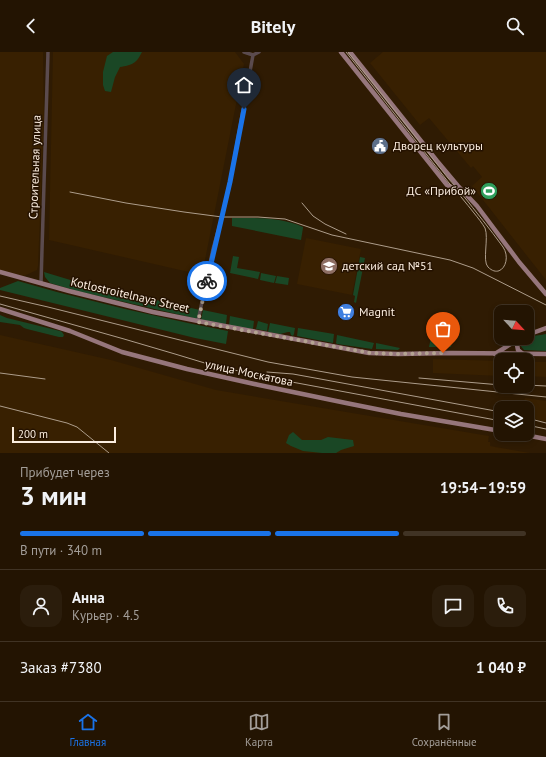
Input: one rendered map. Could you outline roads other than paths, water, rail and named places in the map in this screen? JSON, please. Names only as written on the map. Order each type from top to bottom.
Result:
[{"type":"main road","points":[[341,52],[447,185],[466,194]]},
{"type":"main road","points":[[350,52],[437,161],[477,206],[519,262],[546,294]]},
{"type":"main road","name":"Kotlostroitelnaya Street","points":[[0,272],[145,310],[198,322],[370,353],[494,354]]},
{"type":"main road","name":"улица Москатова","points":[[0,309],[70,331],[122,352],[186,369],[259,386],[401,414],[494,429]]},
{"type":"main road","points":[[534,333],[546,328]]},
{"type":"main road","points":[[534,333],[546,332]]},
{"type":"main road","points":[[497,353],[509,345]]},
{"type":"main road","name":"Kotlostroitelnaya Street","points":[[534,354],[546,354]]},
{"type":"main road","points":[[534,437],[546,439]]},
{"type":"street","name":"Строительная улица","points":[[41,283],[48,52]]},
{"type":"street","points":[[244,52],[253,55],[259,52]]},
{"type":"street","points":[[198,322],[212,254],[230,182],[253,55]]},
{"type":"tram line","points":[[346,52],[481,222],[486,232],[486,264],[493,270],[501,270],[506,262],[503,247],[348,52]]},
{"type":"railway","points":[[70,192],[126,203],[222,217],[285,219],[332,235],[450,260],[473,268],[546,305]]},
{"type":"railway","points":[[302,203],[313,216],[325,224],[346,234]]},
{"type":"railway","points":[[0,296],[268,362],[352,377],[546,397]]},
{"type":"railway","points":[[0,304],[208,364],[265,377],[494,420]]},
{"type":"railway","points":[[267,372],[293,374],[494,411]]},
{"type":"railway","points":[[0,373],[45,379]]},
{"type":"railway","points":[[419,378],[494,384]]},
{"type":"railway","points":[[534,385],[546,386]]},
{"type":"railway","points":[[0,406],[67,423],[77,427],[109,453]]},
{"type":"railway","points":[[534,420],[546,423]]},
{"type":"railway","points":[[534,426],[546,429]]},
{"type":"place","name":"Дворец культуры","points":[[380,146]]},
{"type":"place","name":"ДC «Прибой»","points":[[489,191]]},
{"type":"place","name":"детский сад №51","points":[[329,266]]},
{"type":"place","name":"Magnit","points":[[346,312]]}]
